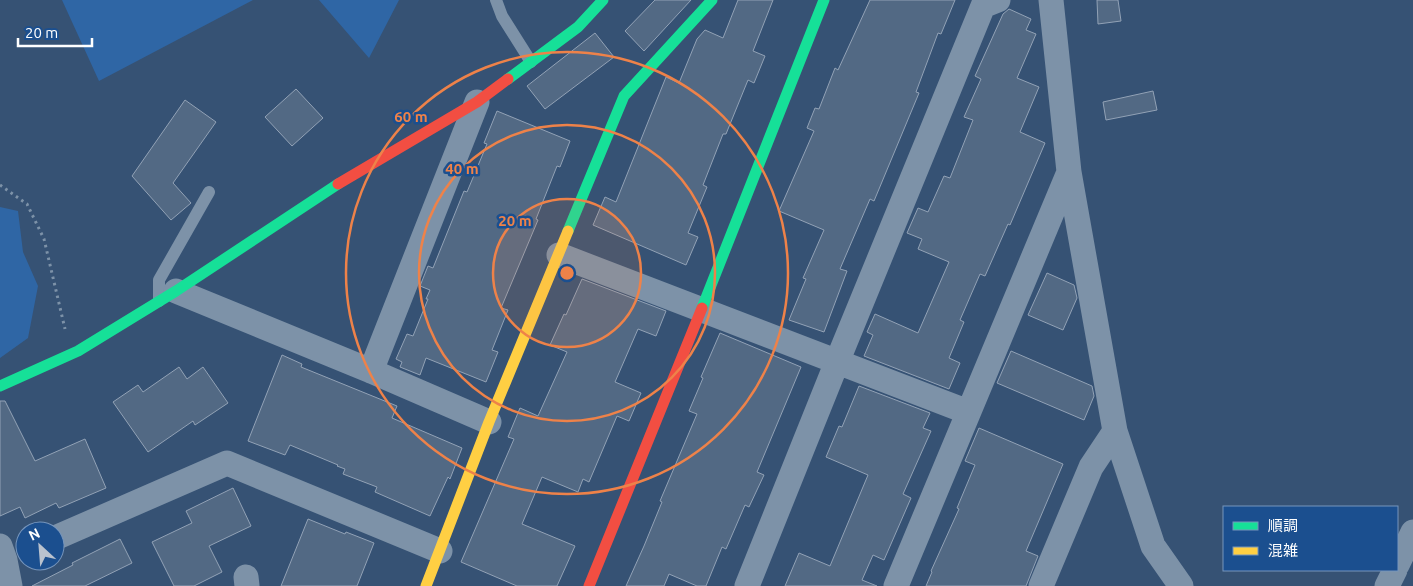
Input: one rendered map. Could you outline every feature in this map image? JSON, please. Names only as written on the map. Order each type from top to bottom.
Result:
[{"type":"street","points":[[0,386],[78,351],[168,296],[330,188],[477,102],[578,27],[603,0]]},
{"type":"street","points":[[426,586],[489,422],[560,255],[624,96],[712,0]]},
{"type":"street","points":[[590,586],[702,310],[824,0]]},
{"type":"street","points":[[747,586],[983,6],[998,0]]},
{"type":"street","points":[[1051,0],[1069,172],[1115,431],[1152,546],[1182,586]]},
{"type":"street","points":[[371,371],[477,102]]},
{"type":"street","points":[[896,586],[1069,172]]},
{"type":"street","points":[[560,255],[968,412]]},
{"type":"street","points":[[168,296],[371,371],[489,422]]},
{"type":"street","points":[[1042,586],[1091,467],[1115,431]]},
{"type":"street","points":[[65,534],[227,463],[440,551]]},
{"type":"street","points":[[1398,563],[1413,532]]},
{"type":"street","points":[[10,552],[10,586]]},
{"type":"street","points":[[1387,586],[1394,571]]},
{"type":"lane","points":[[496,0],[502,16],[530,62]]},
{"type":"lane","points":[[168,296],[159,280],[209,192]]},
{"type":"path","points":[[0,184],[27,204],[44,239],[66,330]]},
{"type":"shaded area","points":[[62,0],[253,0],[99,81]]},
{"type":"shaded area","points":[[319,0],[399,0],[369,58]]},
{"type":"shaded area","points":[[0,207],[18,211],[23,252],[38,286],[28,338],[0,358]]},
{"type":"building","points":[[655,0],[691,0],[644,51],[625,31]]},
{"type":"building","points":[[738,0],[773,0],[753,51],[765,56],[754,83],[748,80],[726,134],[723,134],[703,185],[707,187],[688,233],[698,237],[686,265],[593,225],[605,197],[616,202],[666,77],[679,83],[697,39],[705,30],[723,38]]},
{"type":"building","points":[[870,0],[955,0],[941,34],[938,33],[916,92],[919,93],[874,201],[870,199],[840,269],[847,271],[824,332],[789,320],[806,279],[803,278],[824,230],[779,211],[814,131],[807,128],[815,108],[819,109],[835,68],[838,70]]},
{"type":"building","points":[[1097,0],[1118,0],[1121,21],[1098,24]]},
{"type":"building","points":[[1009,9],[1031,19],[1026,30],[1036,34],[1017,78],[1039,87],[1020,132],[1045,143],[1010,225],[1008,224],[985,276],[980,274],[960,320],[964,322],[949,358],[960,363],[949,389],[864,356],[873,335],[867,332],[875,314],[918,333],[949,262],[918,249],[922,239],[907,233],[918,208],[928,212],[944,176],[950,178],[973,120],[964,117],[981,79],[975,76],[1003,14]]},
{"type":"building","points":[[595,33],[614,57],[545,109],[527,86]]},
{"type":"building","points":[[296,89],[323,118],[292,146],[265,117]]},
{"type":"building","points":[[1153,91],[1157,110],[1106,120],[1103,102]]},
{"type":"building","points":[[185,100],[216,122],[173,183],[191,203],[171,220],[132,176]]},
{"type":"building","points":[[497,111],[570,141],[560,167],[557,166],[536,219],[538,220],[501,308],[508,310],[492,350],[498,352],[486,382],[426,358],[420,375],[400,367],[402,362],[396,359],[407,334],[413,336],[430,290],[420,286],[428,266],[433,268],[464,191],[467,192],[487,144],[484,143]]},
{"type":"building","points":[[1047,273],[1074,285],[1077,298],[1063,330],[1028,315]]},
{"type":"building","points":[[582,279],[666,311],[656,336],[638,329],[615,382],[641,393],[629,421],[617,416],[589,482],[583,479],[578,492],[542,477],[522,524],[575,546],[557,586],[517,586],[461,562],[514,439],[508,437],[520,408],[538,416],[567,352],[550,345]]},
{"type":"building","points":[[720,333],[801,367],[757,472],[764,475],[749,507],[745,505],[726,549],[722,547],[706,586],[697,586],[669,574],[664,586],[626,586],[697,414],[689,411]]},
{"type":"building","points":[[1011,351],[1092,386],[1094,396],[1084,420],[997,383]]},
{"type":"building","points":[[282,355],[302,364],[301,367],[397,406],[392,418],[462,448],[450,479],[448,477],[430,516],[375,492],[377,487],[343,474],[345,469],[338,465],[290,445],[285,455],[248,441]]},
{"type":"building","points":[[179,367],[187,379],[203,367],[228,403],[195,425],[193,421],[148,452],[113,402],[138,385],[143,392]]},
{"type":"building","points":[[859,386],[930,413],[923,428],[931,431],[903,494],[911,498],[884,560],[873,555],[862,580],[877,586],[785,586],[799,553],[830,566],[868,475],[826,457],[839,426],[842,427]]},
{"type":"building","points":[[0,401],[5,401],[35,461],[85,439],[106,488],[59,508],[56,503],[25,518],[20,507],[0,516]]},
{"type":"building","points":[[979,428],[1063,464],[1026,551],[1038,556],[1026,586],[926,586],[959,509],[957,508],[975,465],[965,461]]},
{"type":"building","points":[[233,488],[251,526],[209,546],[222,572],[194,586],[174,586],[152,542],[192,523],[186,511]]},
{"type":"building","points":[[308,519],[374,543],[357,586],[281,586]]},
{"type":"building","points":[[120,539],[132,563],[85,586],[32,586],[61,571],[65,571],[65,569],[73,565],[72,563]]},
{"type":"traffic: fast","points":[[508,79],[578,27],[603,0]]},
{"type":"traffic: fast","points":[[568,231],[624,96],[712,0]]},
{"type":"traffic: fast","points":[[702,308],[824,0]]},
{"type":"traffic: fast","points":[[0,386],[78,351],[176,291],[338,184]]},
{"type":"traffic: slow","points":[[426,586],[489,422],[568,231]]},
{"type":"traffic: jam","points":[[338,184],[477,102],[508,79]]},
{"type":"traffic: jam","points":[[589,586],[702,308]]}]
